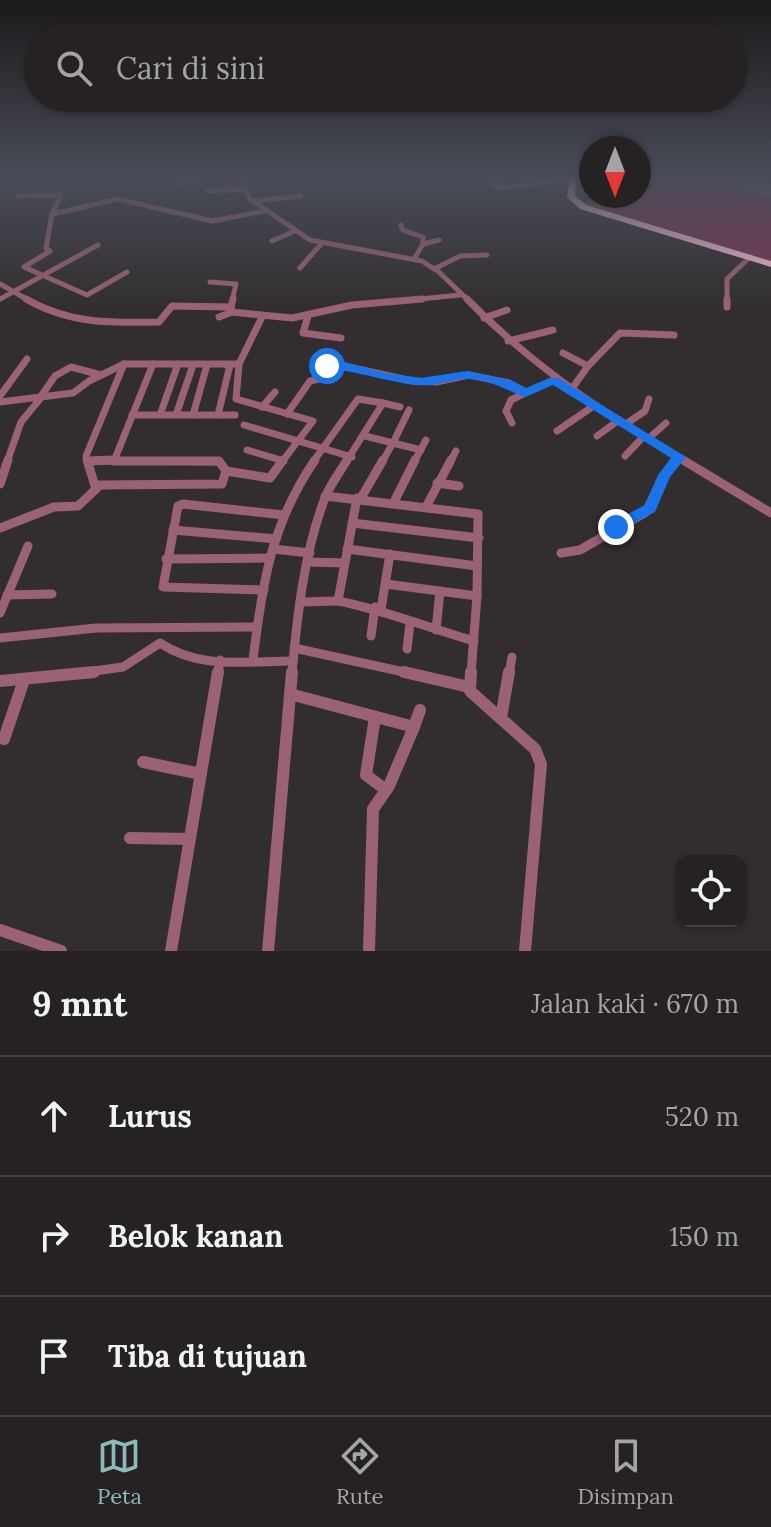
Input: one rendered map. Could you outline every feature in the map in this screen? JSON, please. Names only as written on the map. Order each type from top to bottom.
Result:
[{"type":"highway","points":[[628,220],[771,264]]},
{"type":"street","points":[[51,220],[46,248],[50,251],[24,266],[87,295],[127,272]]},
{"type":"street","points":[[279,220],[322,243],[414,259],[436,268],[508,341],[554,380],[771,513]]},
{"type":"street","points":[[401,225],[403,230],[423,237],[423,244],[414,259]]},
{"type":"street","points":[[272,241],[295,231]]},
{"type":"street","points":[[423,244],[439,240]]},
{"type":"street","points":[[300,268],[322,243]]},
{"type":"street","points":[[0,299],[98,245]]},
{"type":"street","points":[[436,268],[460,256],[487,255]]},
{"type":"street","points":[[727,307],[727,279],[750,257]]},
{"type":"street","points":[[210,282],[236,284],[232,309],[219,317]]},
{"type":"street","points":[[0,284],[49,311],[93,321],[159,322],[172,306],[232,309],[262,317],[308,316],[352,305],[460,295]]},
{"type":"street","points":[[484,318],[507,310]]},
{"type":"street","points":[[308,316],[303,333],[341,338]]},
{"type":"street","points":[[89,461],[219,461],[226,471],[270,478],[313,421],[236,399],[239,364],[262,317]]},
{"type":"street","points":[[508,341],[553,330]]},
{"type":"street","points":[[571,390],[588,366],[623,332],[674,335]]},
{"type":"street","points":[[563,353],[588,366]]},
{"type":"street","points":[[0,396],[27,359]]},
{"type":"street","points":[[153,363],[230,365],[218,415]]},
{"type":"street","points":[[114,461],[153,363]]},
{"type":"street","points":[[287,414],[310,381],[319,379],[333,363],[412,381],[436,382],[467,375],[509,383],[525,393]]},
{"type":"street","points":[[0,402],[73,393],[124,364],[239,364]]},
{"type":"street","points":[[96,489],[86,456],[124,364]]},
{"type":"street","points":[[160,415],[178,364]]},
{"type":"street","points":[[176,415],[193,365]]},
{"type":"street","points":[[193,415],[207,365]]},
{"type":"street","points":[[0,484],[21,422],[55,376],[71,367],[101,375]]},
{"type":"street","points":[[512,423],[506,411],[511,400],[554,380]]},
{"type":"street","points":[[262,407],[275,392]]},
{"type":"street","points":[[253,660],[256,627],[273,549],[290,499],[359,398],[388,402],[405,408],[393,443],[359,498],[338,601]]},
{"type":"street","points":[[597,436],[645,411],[649,399]]},
{"type":"street","points":[[268,951],[294,648],[309,557],[325,496],[383,403]]},
{"type":"street","points":[[557,431],[595,405]]},
{"type":"street","points":[[132,415],[235,415]]},
{"type":"street","points":[[625,456],[666,423]]},
{"type":"street","points":[[244,425],[352,457]]},
{"type":"street","points":[[365,436],[421,450]]},
{"type":"street","points":[[394,502],[426,440]]},
{"type":"street","points":[[247,450],[284,461]]},
{"type":"street","points":[[426,507],[456,451]]},
{"type":"street","points":[[561,553],[580,550],[646,512],[664,475],[679,457]]},
{"type":"street","points":[[0,528],[54,507],[78,506],[99,485],[222,484],[226,471]]},
{"type":"street","points":[[437,483],[459,486]]},
{"type":"street","points":[[325,496],[476,512],[479,538],[477,596],[469,687],[472,694],[535,749],[541,764],[525,951]]},
{"type":"street","points":[[264,590],[163,587],[173,530],[181,504],[284,515]]},
{"type":"street","points":[[352,523],[479,538]]},
{"type":"street","points":[[173,530],[345,563]]},
{"type":"street","points":[[0,613],[28,546]]},
{"type":"street","points":[[166,559],[273,549]]},
{"type":"street","points":[[347,549],[477,566]]},
{"type":"street","points":[[371,636],[386,584],[390,554]]},
{"type":"street","points":[[386,584],[477,596]]},
{"type":"street","points":[[436,630],[440,591]]},
{"type":"street","points":[[7,595],[52,594]]},
{"type":"street","points":[[300,602],[338,601],[378,608],[410,623],[474,641]]},
{"type":"street","points":[[407,649],[410,623]]},
{"type":"street","points":[[0,638],[164,625],[256,627]]},
{"type":"street","points":[[0,681],[79,675],[123,667],[160,643],[164,625]]},
{"type":"street","points":[[160,643],[187,657],[293,661]]},
{"type":"street","points":[[294,648],[469,687]]},
{"type":"street","points":[[501,718],[512,657]]},
{"type":"street","points":[[171,951],[220,660]]},
{"type":"street","points":[[4,739],[24,680]]},
{"type":"street","points":[[290,694],[414,727]]},
{"type":"street","points":[[369,951],[373,809],[386,790],[420,710]]},
{"type":"street","points":[[375,717],[366,775],[386,790]]},
{"type":"street","points":[[143,762],[201,774]]},
{"type":"street","points":[[130,838],[190,839]]},
{"type":"street","points":[[0,930],[61,951]]},
{"type":"shaded area","points":[[637,220],[771,220],[771,261]]},
{"type":"route","points":[[327,366],[333,363],[385,377],[421,382],[467,375],[509,383],[525,393],[554,380],[679,457],[664,475],[651,508],[616,527]]}]
